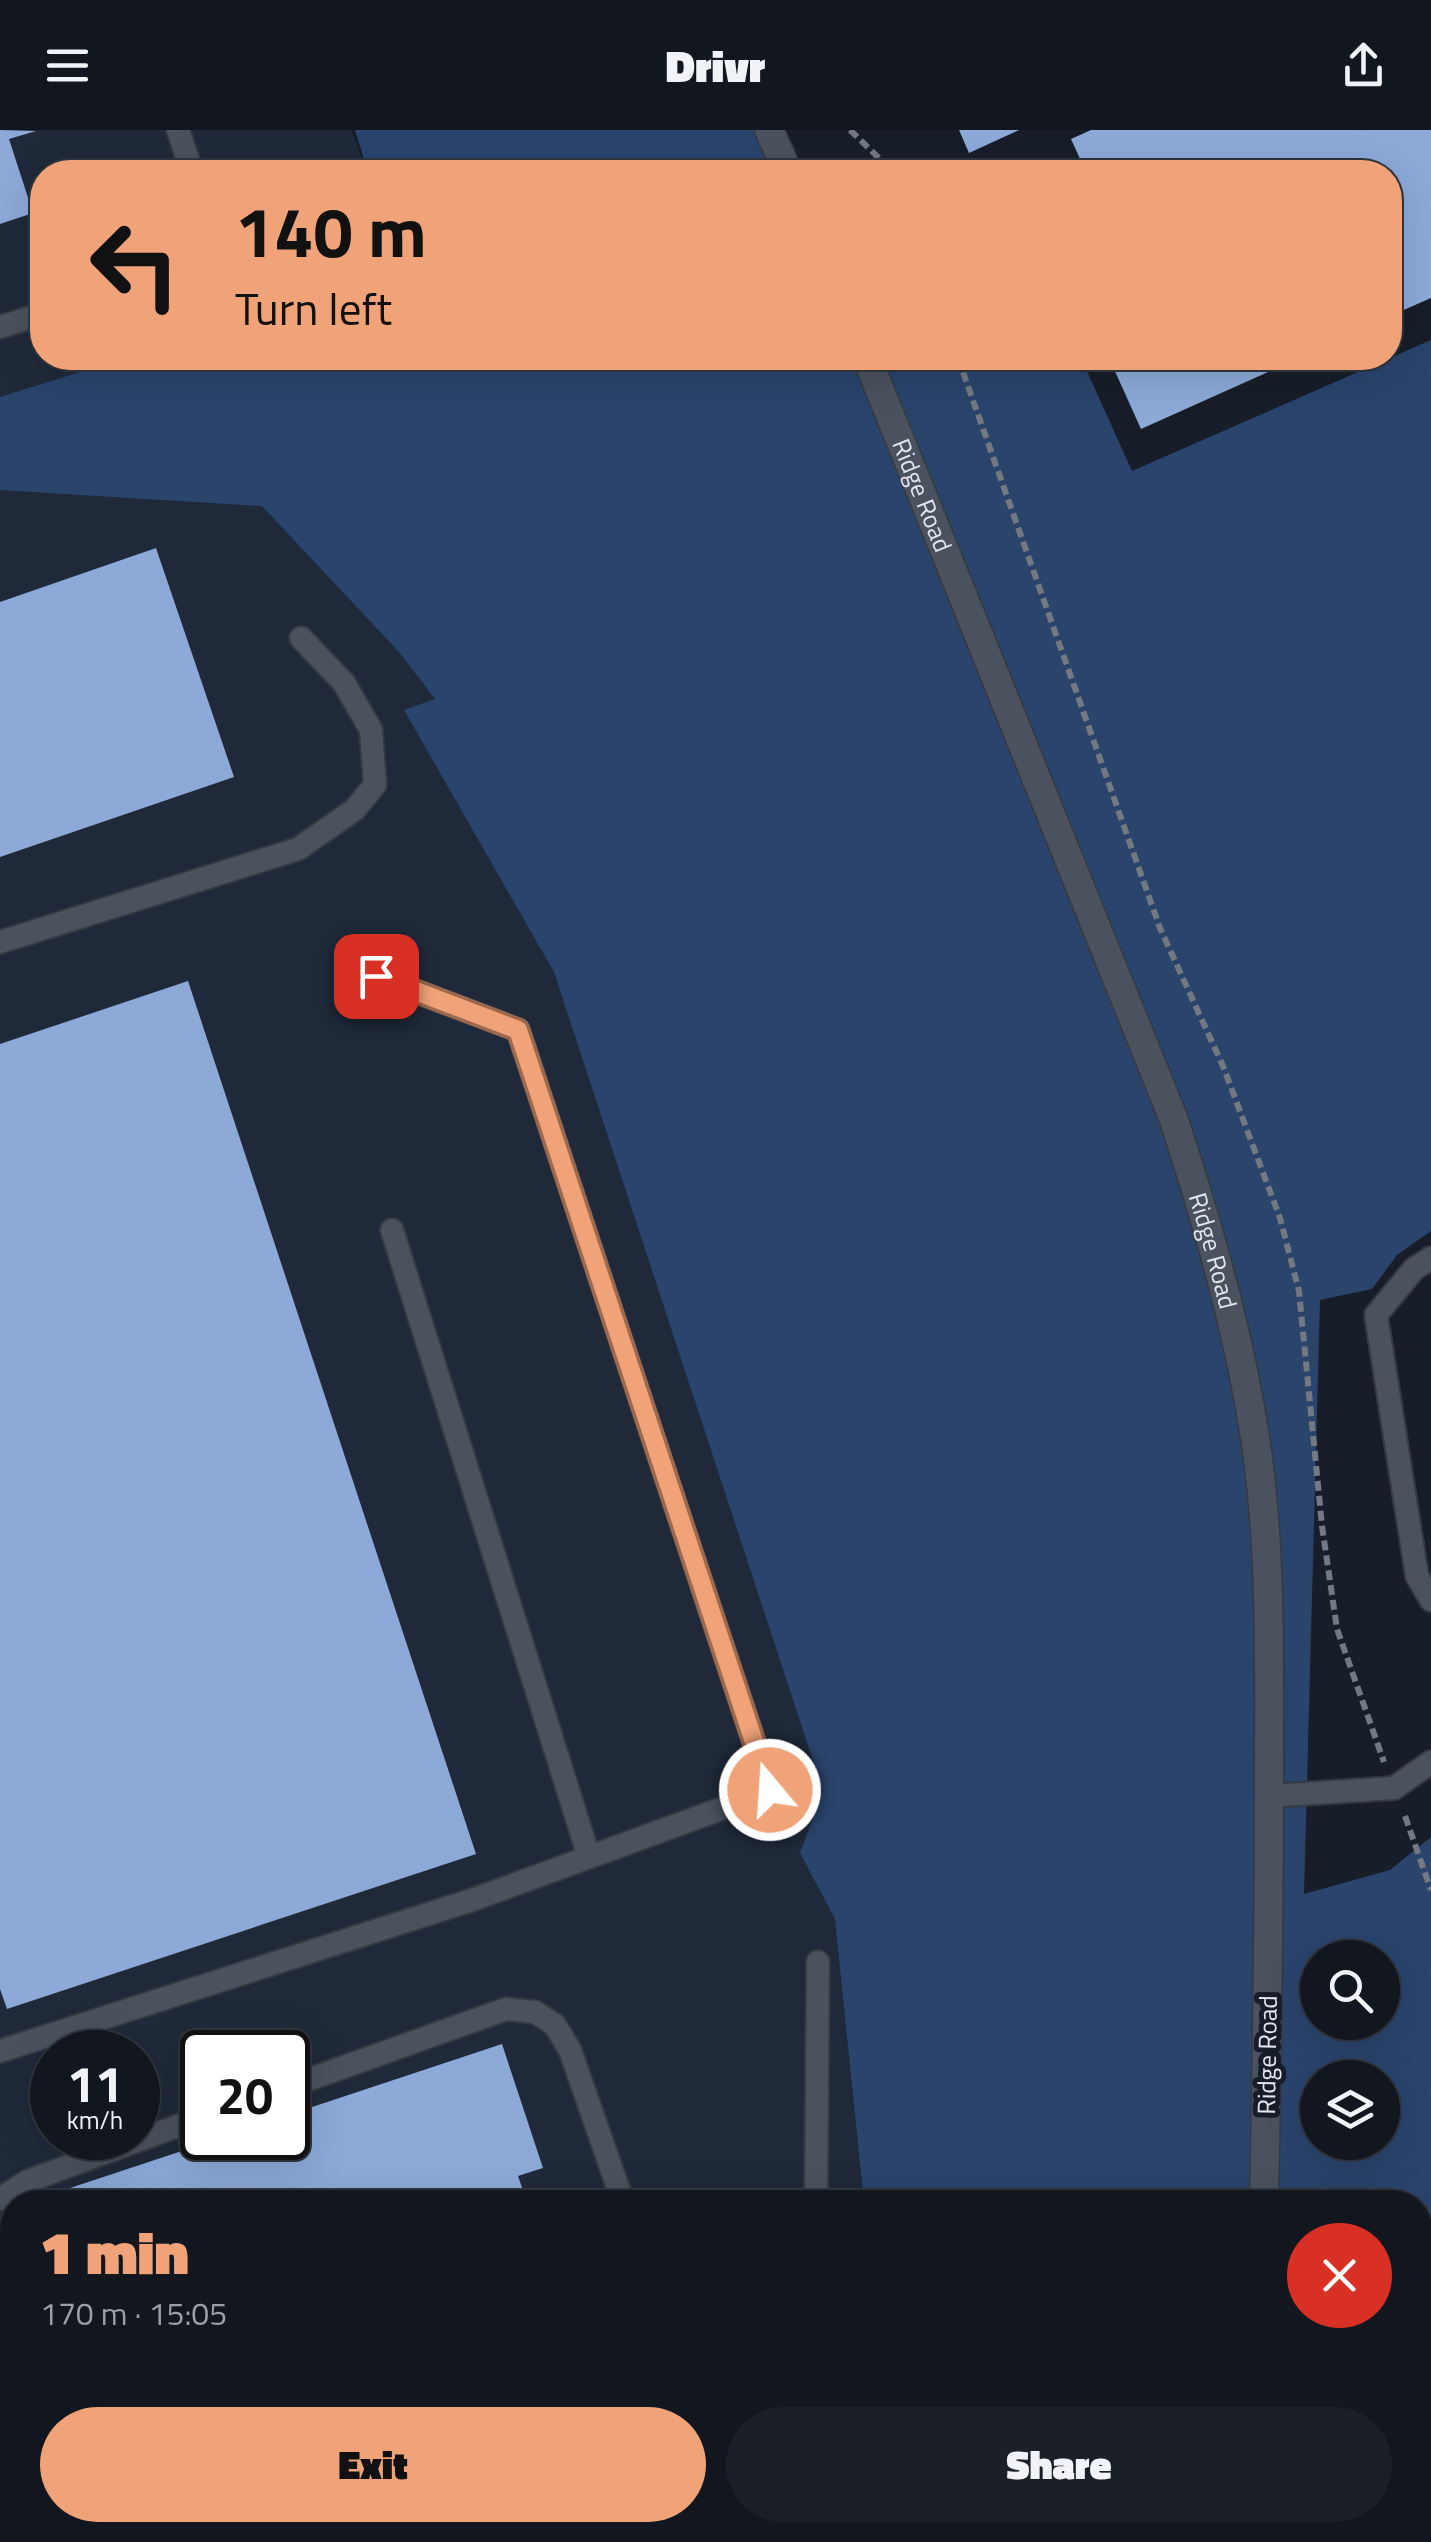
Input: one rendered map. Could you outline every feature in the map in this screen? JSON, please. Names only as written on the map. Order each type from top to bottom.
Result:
[{"type":"street","points":[[769,130],[783,160]]},
{"type":"street","name":"Ridge Road","points":[[871,370],[1174,1120],[1215,1249],[1240,1354],[1258,1460],[1269,1595],[1264,2190]]},
{"type":"lane","points":[[178,130],[188,160]]},
{"type":"lane","points":[[0,327],[30,318]]},
{"type":"lane","points":[[0,942],[298,848],[354,810],[374,785],[371,730],[344,682],[301,638]]},
{"type":"lane","points":[[0,2051],[472,1900],[770,1790],[518,1030],[376,976]]},
{"type":"lane","points":[[392,1230],[589,1857]]},
{"type":"lane","points":[[1431,1258],[1414,1270],[1376,1315],[1416,1576],[1431,1600]]},
{"type":"lane","points":[[1269,1796],[1394,1788],[1431,1762]]},
{"type":"lane","points":[[816,2190],[818,1962]]},
{"type":"lane","points":[[310,2079],[506,2009],[535,2012],[556,2025],[570,2050],[619,2190]]},
{"type":"lane","points":[[14,2190],[28,2180],[180,2126]]},
{"type":"path","points":[[850,130],[881,160]]},
{"type":"shaded area","points":[[0,130],[351,130],[362,160],[30,160],[30,370],[441,370],[849,1815],[885,2190],[0,2190]]},
{"type":"shaded area","points":[[355,130],[760,130],[774,160],[364,160]]},
{"type":"shaded area","points":[[1431,340],[1431,1231],[1397,1255],[1372,1289],[1320,1300],[1304,1894],[1390,1870],[1431,1837],[1431,2190],[863,2190],[835,1919],[800,1853],[823,1791],[554,972],[404,710],[435,699],[399,652],[262,506],[0,490],[0,397],[87,370],[1086,370],[1132,471],[1363,370],[1402,370],[1402,353]]},
{"type":"building","points":[[0,130],[36,131],[9,139],[30,214],[0,224]]},
{"type":"building","points":[[959,130],[1019,130],[969,153]]},
{"type":"building","points":[[1091,130],[1431,130],[1431,298],[1402,311],[1402,160],[1081,160],[1071,139]]},
{"type":"building","points":[[1114,370],[1272,370],[1141,429]]},
{"type":"building","points":[[156,548],[234,777],[0,857],[0,602]]},
{"type":"building","points":[[188,981],[476,1854],[7,2009],[0,1989],[0,1044]]},
{"type":"building","points":[[502,2044],[543,2168],[518,2176],[523,2190],[64,2190],[180,2152],[180,2160],[310,2160],[310,2108]]},
{"type":"route","points":[[376,976],[518,1030],[770,1790]]}]
